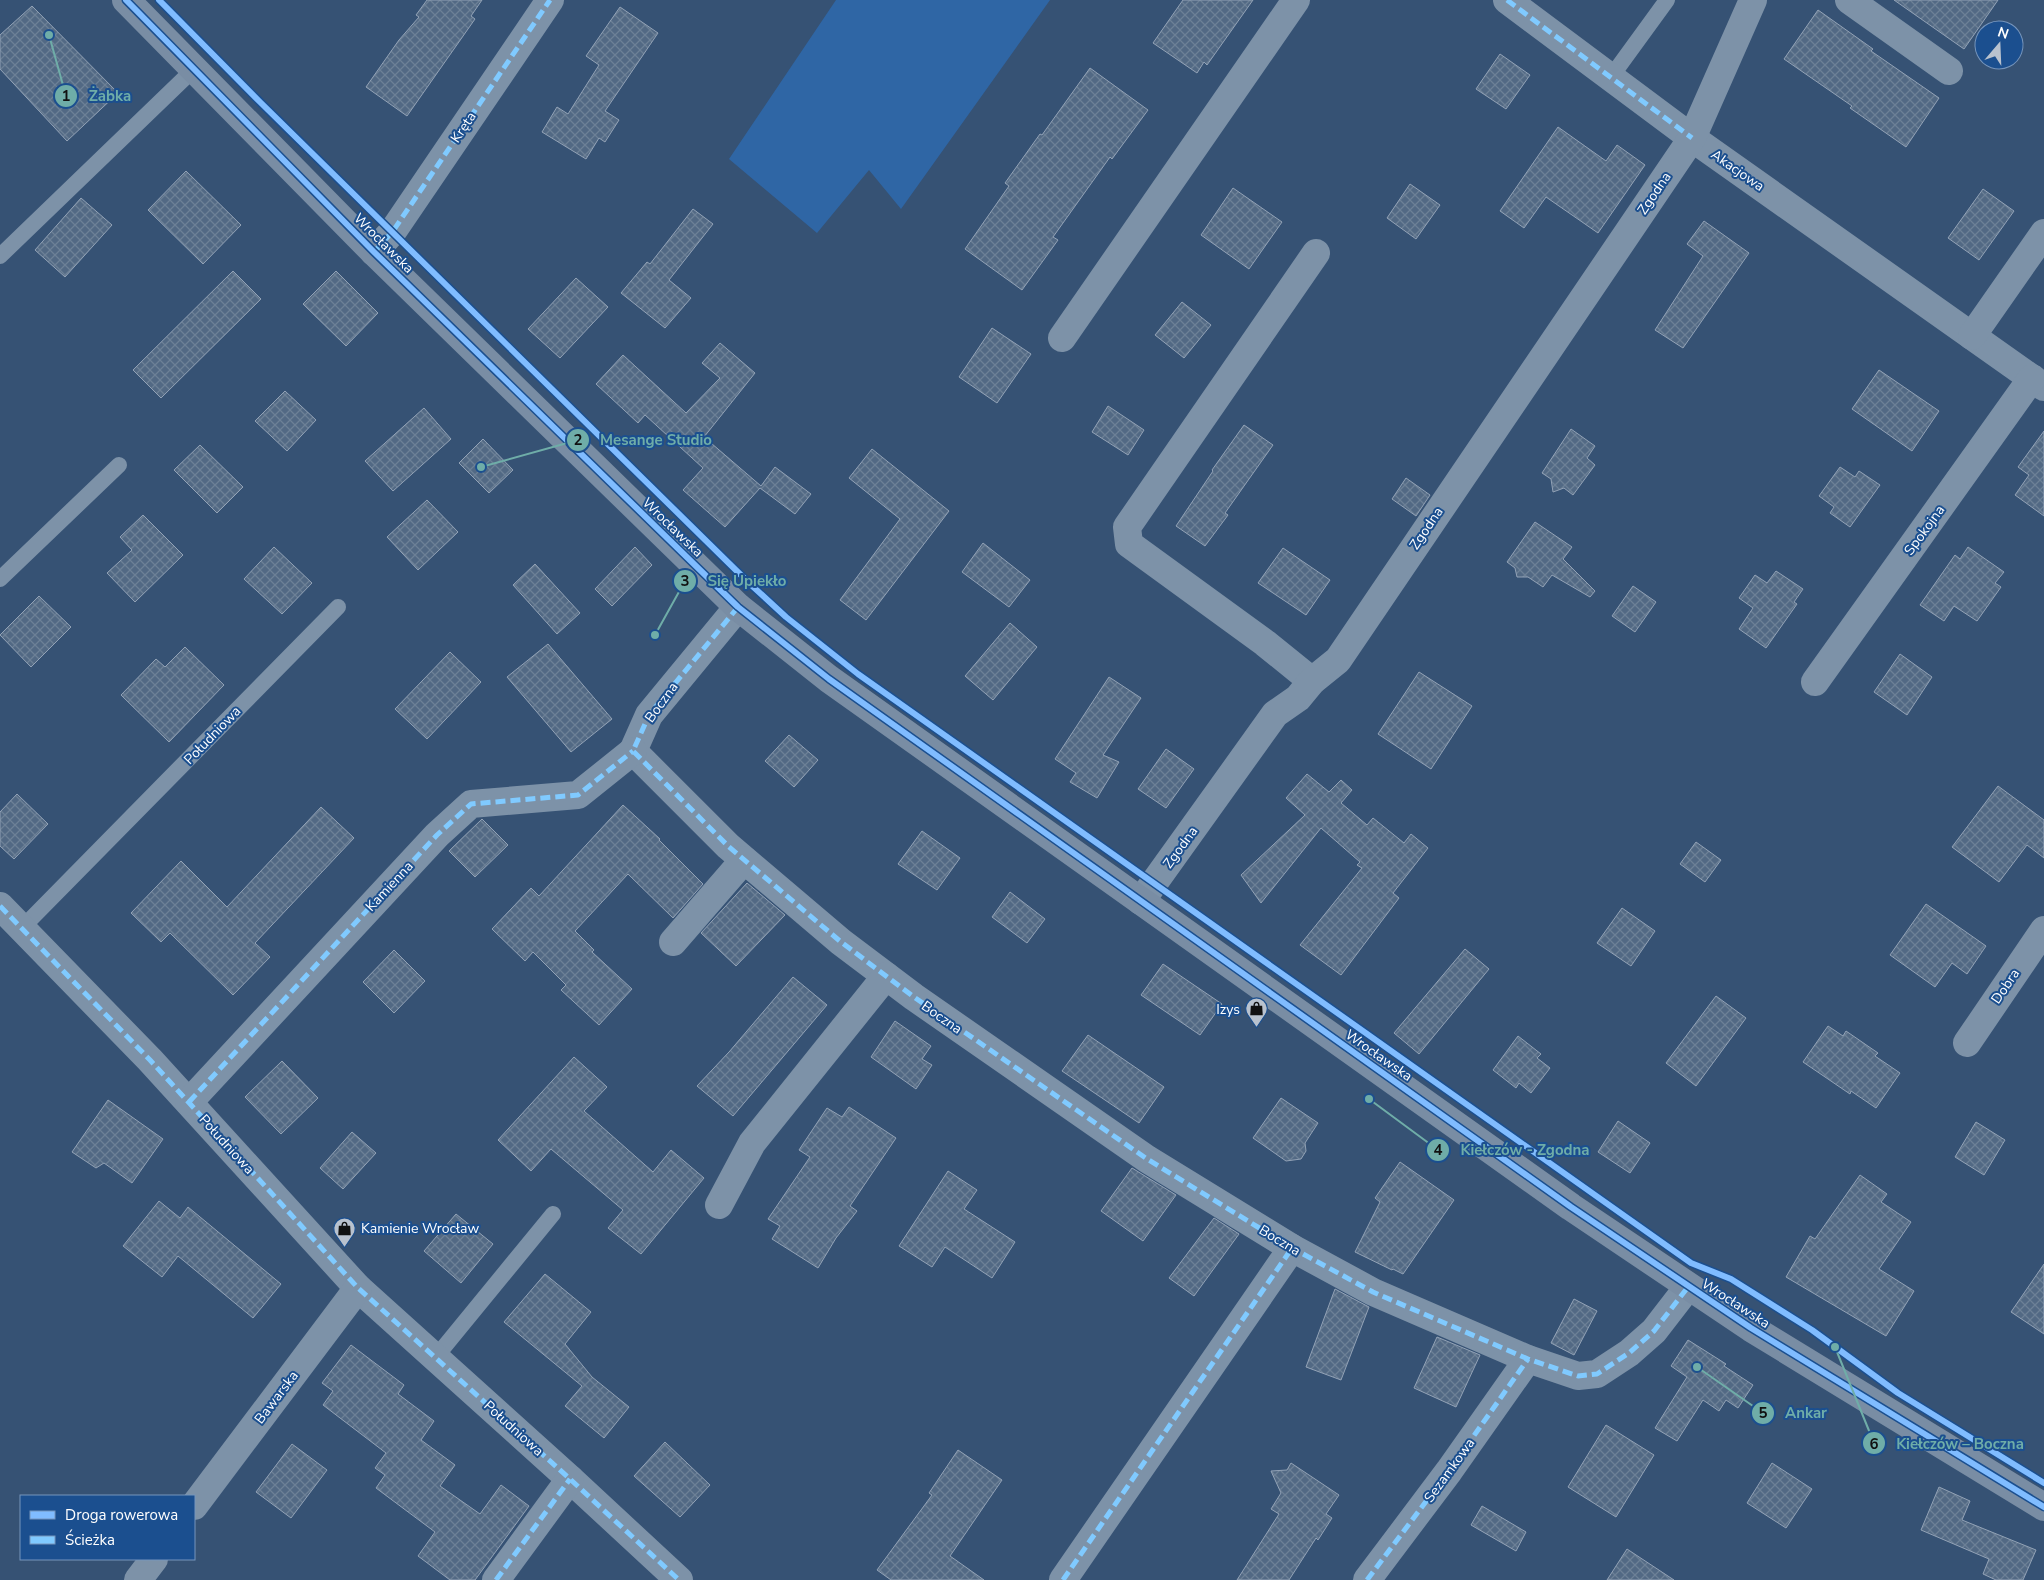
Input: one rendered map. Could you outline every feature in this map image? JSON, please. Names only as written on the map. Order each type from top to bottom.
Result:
[{"type":"street","name":"Wrocławska","points":[[126,0],[374,252],[738,606],[829,679],[1571,1207],[1688,1287],[2044,1507]]},
{"type":"street","name":"Kręta","points":[[374,252],[393,231],[550,0]]},
{"type":"street","points":[[1062,338],[1296,0]]},
{"type":"street","name":"Akacjowa","points":[[1507,0],[1692,138],[2038,382]]},
{"type":"street","name":"Zgodna","points":[[1141,901],[1275,714],[1298,698],[1312,681],[1338,660],[1692,138],[1753,0]]},
{"type":"street","points":[[1849,0],[1949,71]]},
{"type":"street","points":[[1972,336],[2044,233]]},
{"type":"street","points":[[1312,681],[1265,643],[1129,544],[1128,527],[1316,253]]},
{"type":"street","name":"Spokojna","points":[[1815,682],[2038,382]]},
{"type":"street","name":"Boczna","points":[[738,606],[649,715],[633,751],[728,846],[841,942],[886,976],[1147,1159],[1292,1248],[1373,1292],[1528,1359],[1578,1376],[1597,1374],[1629,1353],[1654,1331],[1688,1287]]},
{"type":"street","name":"Kamienna","points":[[189,1102],[437,835],[471,804],[578,795],[633,751]]},
{"type":"street","points":[[673,942],[744,860]]},
{"type":"street","name":"Południowa","points":[[0,906],[189,1102],[358,1288],[679,1580]]},
{"type":"street","name":"Dobra","points":[[1967,1043],[2044,930]]},
{"type":"street","points":[[719,1205],[752,1143],[886,976]]},
{"type":"street","points":[[1063,1580],[1292,1248]]},
{"type":"street","name":"Bawarska","points":[[195,1505],[358,1288]]},
{"type":"street","name":"Sezamkowa","points":[[1367,1580],[1449,1471],[1528,1359]]},
{"type":"street","points":[[496,1580],[570,1479]]},
{"type":"street","points":[[138,1580],[153,1560]]},
{"type":"lane","points":[[1611,77],[1667,0]]},
{"type":"lane","points":[[0,256],[194,69]]},
{"type":"lane","points":[[0,579],[119,465]]},
{"type":"lane","name":"Południowa","points":[[22,928],[338,607]]},
{"type":"lane","points":[[435,1358],[553,1214]]},
{"type":"shaded area","points":[[836,0],[1050,0],[901,209],[869,170],[817,233],[729,159]]},
{"type":"building","points":[[427,0],[482,0],[471,16],[475,19],[407,116],[366,87],[399,40],[419,17],[416,15]]},
{"type":"building","points":[[1183,0],[1253,0],[1207,65],[1204,62],[1197,73],[1153,43]]},
{"type":"building","points":[[1894,0],[1998,0],[1984,20],[1974,20],[1974,35],[1964,49]]},
{"type":"building","points":[[32,6],[118,93],[67,141],[0,69],[0,35]]},
{"type":"building","points":[[620,7],[658,33],[605,111],[619,120],[605,142],[599,138],[586,159],[542,132],[557,107],[568,114],[599,65],[586,56]]},
{"type":"building","points":[[1818,10],[1873,49],[1871,51],[1939,98],[1906,147],[1850,108],[1852,106],[1784,59]]},
{"type":"building","points":[[1500,54],[1530,75],[1506,109],[1476,89]]},
{"type":"building","points":[[1090,68],[1148,110],[1112,159],[1110,157],[1053,237],[1058,240],[1022,290],[965,249],[1009,186],[1005,183]]},
{"type":"building","points":[[1558,127],[1606,161],[1617,145],[1645,165],[1598,233],[1546,197],[1524,228],[1500,211]]},
{"type":"building","points":[[186,171],[241,225],[203,264],[148,210]]},
{"type":"building","points":[[1410,184],[1440,205],[1416,239],[1387,218]]},
{"type":"building","points":[[1233,188],[1282,222],[1249,269],[1201,235]]},
{"type":"building","points":[[1983,189],[2014,211],[1979,260],[1948,238]]},
{"type":"building","points":[[81,198],[112,225],[65,277],[35,250]]},
{"type":"building","points":[[693,209],[713,224],[669,280],[691,298],[665,328],[621,293],[647,262],[650,264]]},
{"type":"building","points":[[1704,221],[1749,253],[1683,348],[1655,330],[1703,256],[1687,244]]},
{"type":"building","points":[[233,271],[261,299],[161,398],[133,370]]},
{"type":"building","points":[[336,271],[378,313],[346,346],[303,304]]},
{"type":"building","points":[[576,278],[608,307],[560,358],[528,329]]},
{"type":"building","points":[[1182,302],[1211,325],[1184,358],[1155,335]]},
{"type":"building","points":[[992,328],[1031,354],[997,403],[959,377]]},
{"type":"building","points":[[720,343],[755,373],[704,437],[761,486],[775,467],[811,494],[795,514],[760,488],[725,527],[683,490],[703,468],[645,415],[638,423],[596,384],[623,355],[686,413],[720,378],[702,363]]},
{"type":"building","points":[[1879,370],[1939,411],[1912,451],[1852,409]]},
{"type":"building","points":[[285,391],[316,420],[287,451],[255,421]]},
{"type":"building","points":[[1108,406],[1144,430],[1128,455],[1092,432]]},
{"type":"building","points":[[424,408],[451,439],[393,491],[365,461]]},
{"type":"building","points":[[1244,425],[1273,445],[1225,513],[1228,515],[1205,546],[1176,526]]},
{"type":"building","points":[[1571,429],[1595,446],[1587,458],[1595,465],[1573,495],[1564,488],[1553,492],[1551,479],[1542,473]]},
{"type":"building","points":[[2044,431],[2044,516],[2015,495],[2029,475],[2018,467]]},
{"type":"building","points":[[483,439],[513,470],[489,493],[459,463]]},
{"type":"building","points":[[200,445],[243,487],[217,513],[174,470]]},
{"type":"building","points":[[872,449],[949,511],[866,620],[840,600],[900,519],[849,478]]},
{"type":"building","points":[[1840,467],[1855,477],[1859,471],[1880,485],[1850,527],[1830,513],[1834,507],[1819,496]]},
{"type":"building","points":[[1406,478],[1430,495],[1416,516],[1392,499]]},
{"type":"building","points":[[427,500],[458,532],[418,570],[387,537]]},
{"type":"building","points":[[143,515],[183,555],[135,602],[107,573],[132,550],[120,537]]},
{"type":"building","points":[[1535,522],[1572,547],[1563,559],[1595,591],[1590,597],[1552,575],[1543,587],[1528,577],[1517,577],[1515,568],[1507,562]]},
{"type":"building","points":[[983,543],[1030,580],[1009,607],[962,572]]},
{"type":"building","points":[[274,547],[312,583],[282,614],[244,579]]},
{"type":"building","points":[[635,547],[652,565],[612,606],[595,589]]},
{"type":"building","points":[[1968,547],[2004,572],[1995,583],[2001,587],[1977,621],[1954,606],[1944,621],[1920,605],[1955,555],[1960,559]]},
{"type":"building","points":[[1283,548],[1330,580],[1306,615],[1258,583]]},
{"type":"building","points":[[535,564],[580,613],[557,634],[513,585]]},
{"type":"building","points":[[1776,571],[1803,589],[1794,602],[1797,604],[1766,648],[1739,629],[1753,608],[1739,598],[1755,575],[1767,583]]},
{"type":"building","points":[[1633,586],[1656,602],[1635,632],[1612,616]]},
{"type":"building","points":[[39,596],[71,627],[31,667],[0,635]]},
{"type":"building","points":[[1010,623],[1037,647],[993,700],[965,676]]},
{"type":"building","points":[[548,644],[612,719],[571,752],[507,677]]},
{"type":"building","points":[[185,647],[224,685],[169,742],[121,695],[156,659],[165,667]]},
{"type":"building","points":[[450,652],[481,682],[427,739],[395,709]]},
{"type":"building","points":[[1900,654],[1932,677],[1907,715],[1874,692]]},
{"type":"building","points":[[1419,672],[1472,706],[1431,769],[1378,734]]},
{"type":"building","points":[[1109,677],[1141,698],[1103,755],[1119,762],[1097,798],[1070,782],[1076,773],[1055,759]]},
{"type":"building","points":[[789,735],[818,760],[794,787],[765,761]]},
{"type":"building","points":[[1166,749],[1194,769],[1166,808],[1138,789]]},
{"type":"building","points":[[1307,774],[1329,792],[1341,780],[1352,790],[1341,803],[1367,825],[1373,818],[1404,843],[1411,834],[1428,848],[1393,893],[1399,898],[1341,975],[1300,945],[1362,868],[1357,865],[1360,862],[1321,828],[1261,903],[1241,875],[1305,815],[1286,798]]},
{"type":"building","points":[[1998,786],[2044,820],[2044,858],[2027,845],[1999,882],[1952,847]]},
{"type":"building","points":[[17,794],[48,824],[14,859],[0,846],[0,812]]},
{"type":"building","points":[[623,805],[660,839],[703,884],[673,918],[628,874],[575,931],[594,950],[592,952],[632,989],[599,1025],[561,990],[566,985],[533,952],[525,961],[492,929],[531,888],[539,896]]},
{"type":"building","points":[[321,807],[354,838],[255,943],[270,957],[233,995],[170,933],[161,942],[131,913],[181,861],[227,907]]},
{"type":"building","points":[[482,819],[508,845],[475,877],[449,851]]},
{"type":"building","points":[[922,831],[960,858],[937,890],[898,864]]},
{"type":"building","points":[[1696,842],[1721,860],[1705,882],[1680,864]]},
{"type":"building","points":[[747,883],[785,915],[736,966],[701,933]]},
{"type":"building","points":[[1010,892],[1045,919],[1027,943],[992,917]]},
{"type":"building","points":[[1926,904],[1986,946],[1967,974],[1952,963],[1935,987],[1890,955]]},
{"type":"building","points":[[1622,908],[1655,931],[1631,966],[1597,943]]},
{"type":"building","points":[[1465,949],[1489,969],[1419,1054],[1394,1033]]},
{"type":"building","points":[[394,950],[425,981],[394,1013],[363,982]]},
{"type":"building","points":[[1163,964],[1222,1004],[1200,1035],[1141,995]]},
{"type":"building","points":[[793,977],[827,1005],[733,1116],[697,1086],[729,1052]]},
{"type":"building","points":[[1716,996],[1746,1018],[1696,1086],[1666,1063]]},
{"type":"building","points":[[895,1021],[931,1046],[922,1059],[932,1065],[916,1089],[871,1057]]},
{"type":"building","points":[[1828,1026],[1843,1036],[1846,1031],[1878,1053],[1875,1056],[1900,1073],[1876,1108],[1851,1091],[1850,1094],[1803,1062]]},
{"type":"building","points":[[1088,1035],[1164,1087],[1139,1123],[1062,1071]]},
{"type":"building","points":[[1518,1036],[1541,1054],[1537,1058],[1550,1068],[1531,1093],[1519,1083],[1516,1088],[1493,1070]]},
{"type":"building","points":[[574,1057],[607,1087],[584,1111],[653,1172],[671,1150],[704,1178],[641,1254],[608,1228],[623,1210],[551,1149],[531,1171],[498,1140]]},
{"type":"building","points":[[282,1061],[318,1098],[281,1134],[245,1097]]},
{"type":"building","points":[[1281,1098],[1318,1123],[1305,1143],[1306,1151],[1301,1159],[1286,1161],[1253,1138]]},
{"type":"building","points":[[108,1100],[163,1139],[132,1183],[104,1163],[96,1168],[72,1152]]},
{"type":"building","points":[[849,1107],[896,1138],[850,1206],[857,1211],[836,1238],[818,1268],[772,1239],[780,1226],[768,1219],[810,1157],[799,1150],[827,1108],[842,1117]]},
{"type":"building","points":[[1618,1121],[1650,1143],[1630,1173],[1598,1152]]},
{"type":"building","points":[[1976,1122],[2005,1140],[1984,1175],[1955,1157]]},
{"type":"building","points":[[352,1132],[376,1153],[343,1189],[320,1168]]},
{"type":"building","points":[[1400,1162],[1454,1200],[1403,1274],[1355,1252],[1380,1202],[1375,1198]]},
{"type":"building","points":[[1132,1168],[1176,1195],[1143,1241],[1101,1211]]},
{"type":"building","points":[[948,1171],[977,1190],[964,1209],[1015,1242],[992,1278],[945,1247],[932,1267],[899,1246]]},
{"type":"building","points":[[1860,1175],[1887,1194],[1881,1202],[1911,1222],[1879,1269],[1914,1291],[1886,1336],[1786,1277],[1810,1236],[1815,1239]]},
{"type":"building","points":[[159,1201],[180,1218],[188,1207],[281,1284],[253,1318],[178,1256],[162,1277],[123,1246]]},
{"type":"building","points":[[456,1214],[493,1244],[461,1283],[424,1251]]},
{"type":"building","points":[[1214,1218],[1239,1234],[1194,1296],[1169,1278]]},
{"type":"building","points":[[2044,1264],[2044,1334],[2011,1312]]},
{"type":"building","points":[[545,1274],[591,1312],[565,1344],[592,1377],[629,1407],[604,1438],[565,1406],[582,1386],[504,1322]]},
{"type":"building","points":[[1335,1289],[1369,1307],[1341,1380],[1306,1367]]},
{"type":"building","points":[[1574,1299],[1597,1311],[1574,1355],[1551,1343]]},
{"type":"building","points":[[1437,1337],[1480,1355],[1456,1407],[1414,1388]]},
{"type":"building","points":[[1688,1340],[1726,1364],[1724,1366],[1753,1385],[1738,1408],[1726,1400],[1719,1411],[1703,1400],[1677,1441],[1655,1428],[1687,1377],[1671,1366]]},
{"type":"building","points":[[351,1345],[404,1385],[398,1394],[434,1421],[421,1440],[455,1465],[440,1486],[480,1514],[501,1485],[529,1506],[475,1580],[450,1580],[418,1556],[435,1532],[376,1488],[385,1475],[375,1468],[386,1453],[323,1405],[333,1391],[322,1383]]},
{"type":"building","points":[[1606,1425],[1654,1455],[1616,1517],[1568,1487]]},
{"type":"building","points":[[665,1442],[710,1485],[680,1517],[634,1476]]},
{"type":"building","points":[[292,1444],[327,1470],[291,1518],[256,1492]]},
{"type":"building","points":[[958,1450],[1002,1480],[950,1556],[984,1580],[891,1580],[877,1570],[932,1495],[929,1493]]},
{"type":"building","points":[[1291,1463],[1339,1495],[1326,1514],[1332,1518],[1318,1540],[1316,1538],[1289,1580],[1237,1580],[1279,1514],[1271,1509],[1281,1493],[1271,1471],[1287,1470]]},
{"type":"building","points":[[1772,1463],[1812,1489],[1786,1528],[1747,1503]]},
{"type":"building","points":[[1939,1487],[1970,1501],[1962,1520],[2036,1550],[2023,1580],[1996,1580],[1983,1574],[1989,1559],[1921,1530]]},
{"type":"building","points":[[1482,1506],[1526,1532],[1516,1551],[1471,1525]]},
{"type":"building","points":[[1627,1549],[1674,1580],[1607,1580]]},
{"type":"marked path","points":[[374,252],[393,231],[550,0]]},
{"type":"marked path","points":[[1507,0],[1692,138]]},
{"type":"marked path","points":[[738,607],[649,715],[633,751],[728,846],[841,942],[914,997],[1147,1159],[1292,1248],[1373,1292],[1528,1359],[1578,1376],[1597,1374],[1629,1353],[1654,1331],[1688,1287]]},
{"type":"marked path","points":[[189,1102],[437,835],[471,804],[578,795],[633,751]]},
{"type":"marked path","points":[[0,906],[150,1060],[358,1288],[679,1580]]},
{"type":"marked path","points":[[1063,1580],[1292,1248]]},
{"type":"marked path","points":[[1367,1580],[1449,1471],[1528,1359]]},
{"type":"marked path","points":[[496,1580],[570,1479]]},
{"type":"cycle path","points":[[126,0],[374,252],[738,607],[829,679],[1571,1207],[1751,1328],[2044,1507]]},
{"type":"cycle path","points":[[159,0],[260,102],[749,583],[786,617],[858,674],[1691,1263],[1731,1279],[1812,1330],[1898,1393],[2044,1483]]},
{"type":"place","name":"Żabka","points":[[49,35]]},
{"type":"place","name":"Mesange Studio","points":[[481,467]]},
{"type":"place","name":"Się Upiekło","points":[[655,635]]},
{"type":"place","name":"Izys","points":[[1256,1028]]},
{"type":"place","name":"Kiełczów - Zgodna","points":[[1369,1099]]},
{"type":"place","name":"Kamienie Wrocław","points":[[345,1247]]},
{"type":"place","name":"Kiełczów – Boczna","points":[[1835,1347]]},
{"type":"place","name":"Ankar","points":[[1697,1367]]}]
